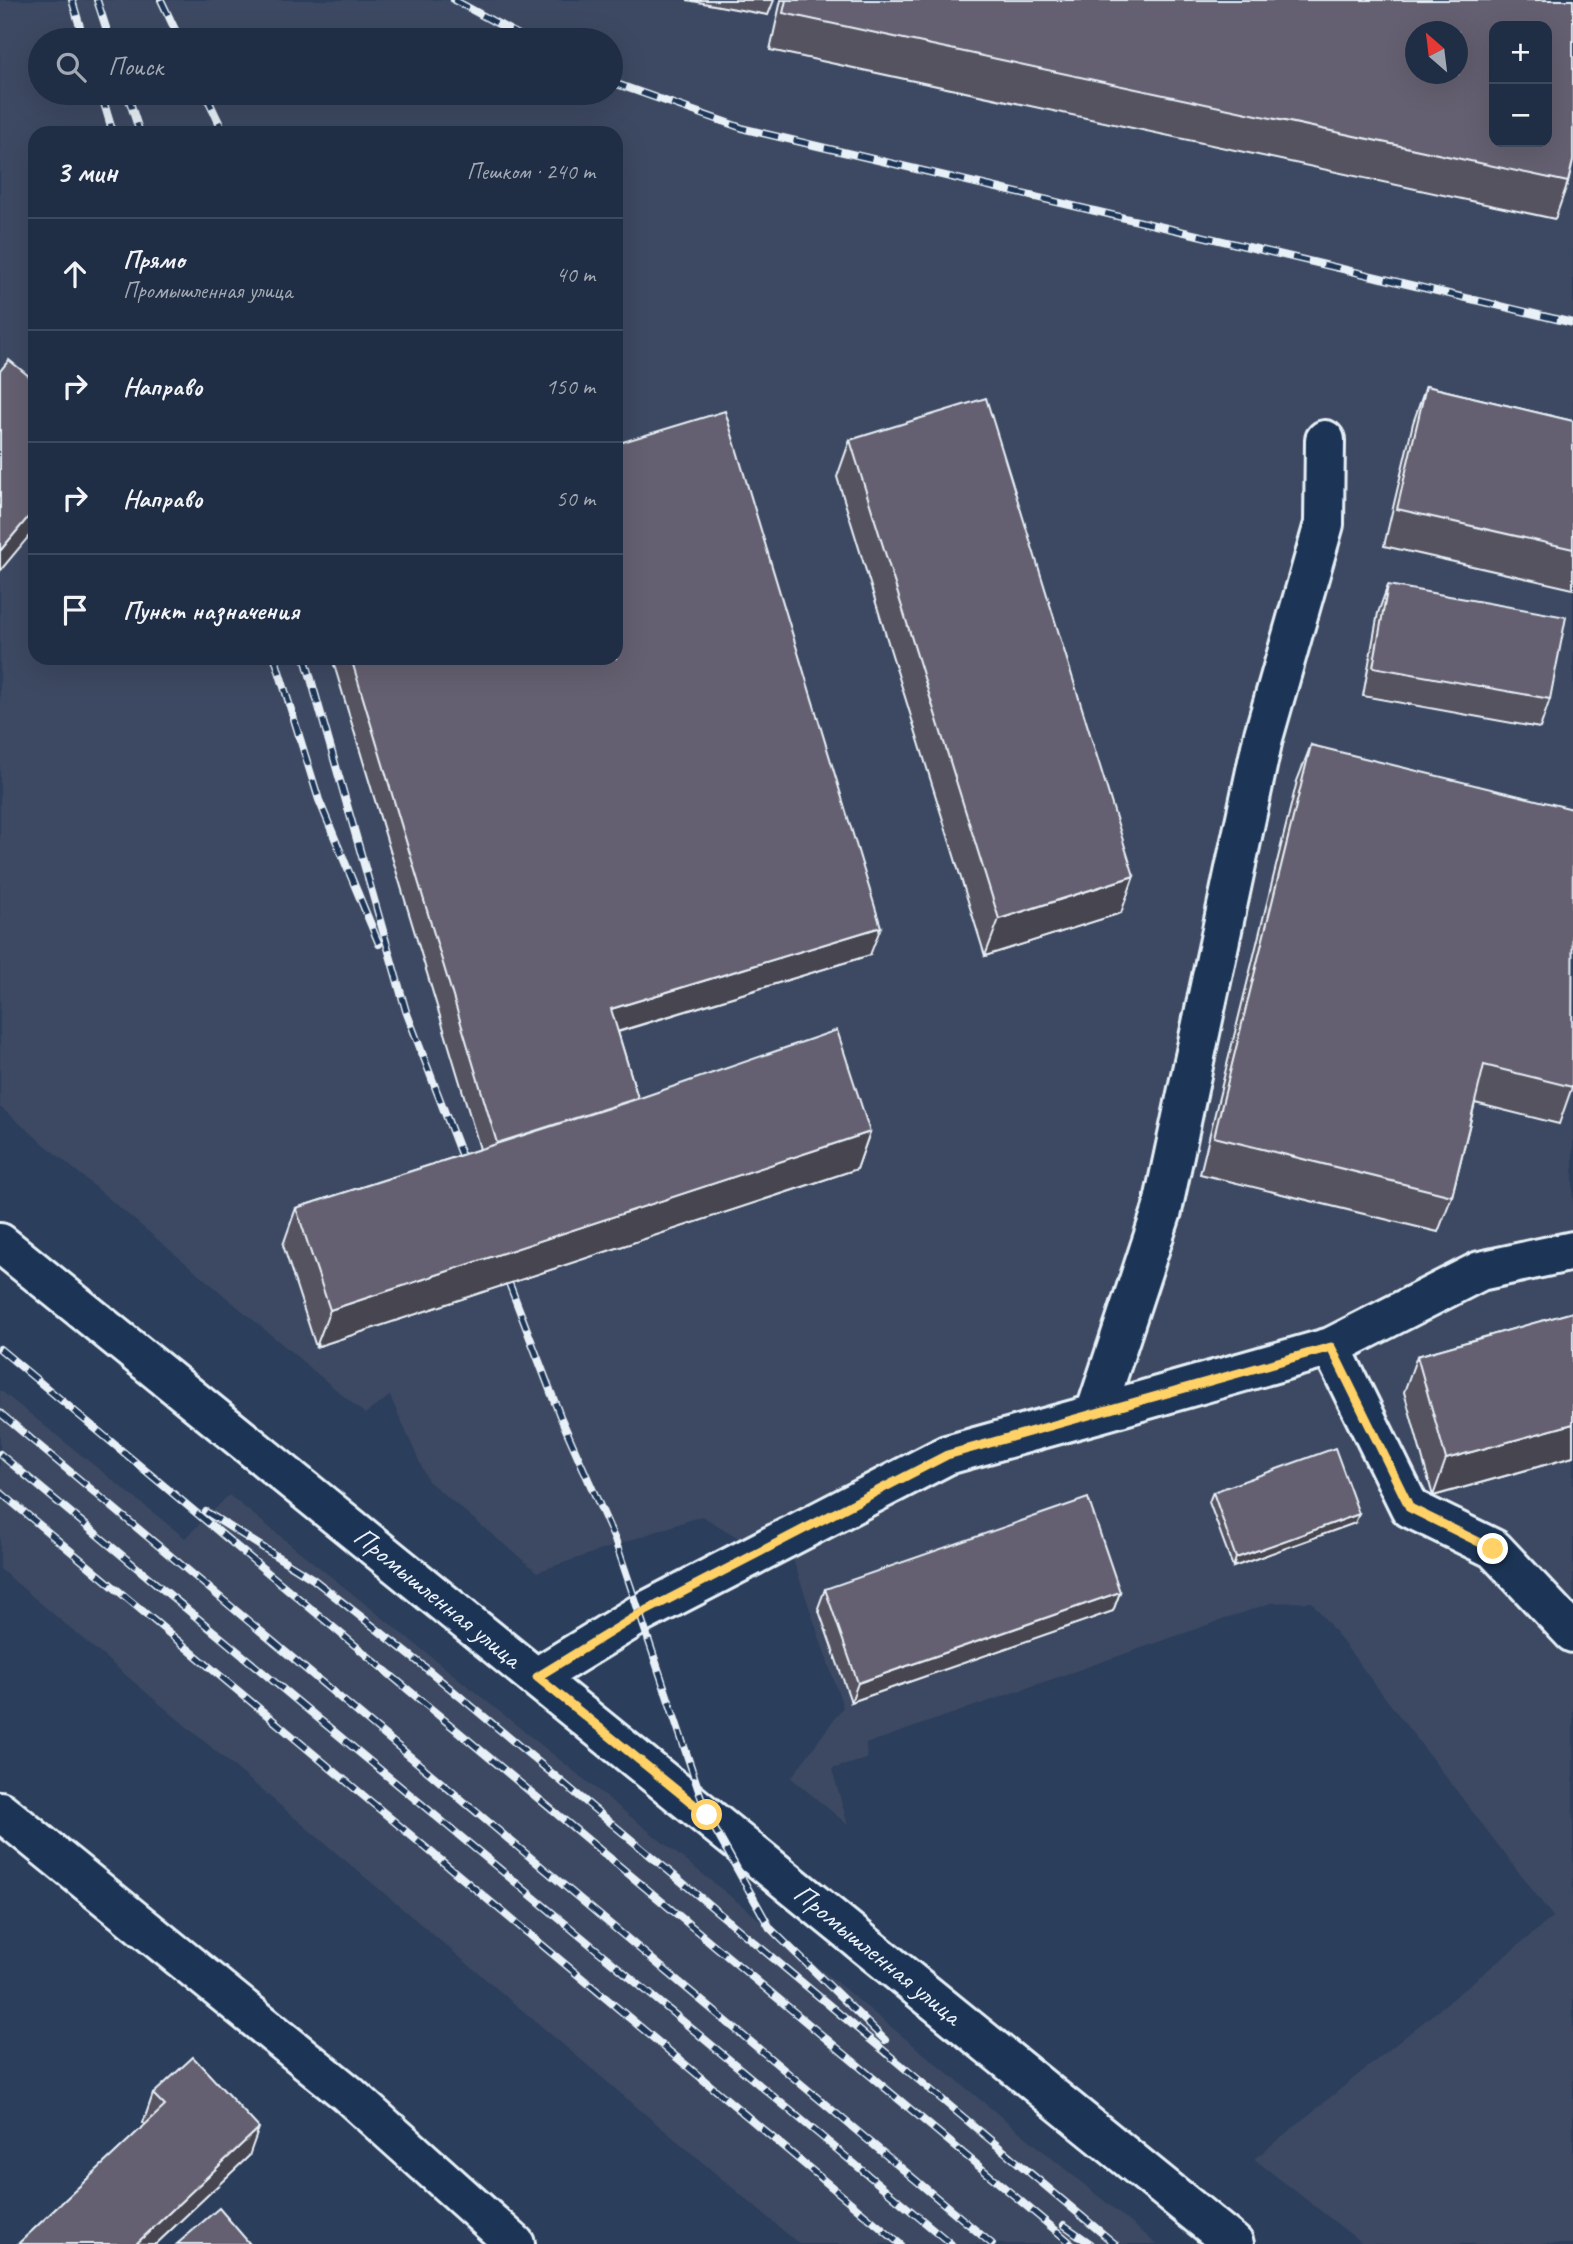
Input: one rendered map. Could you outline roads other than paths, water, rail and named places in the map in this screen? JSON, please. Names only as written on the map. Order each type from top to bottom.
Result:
[{"type":"street","points":[[1095,1414],[1162,1211],[1263,738],[1324,524],[1325,440]]},
{"type":"street","name":"Промышленная улица","points":[[0,1243],[1234,2244]]},
{"type":"street","points":[[537,1677],[640,1614],[947,1455],[1331,1347],[1480,1271],[1573,1251]]},
{"type":"street","points":[[1331,1347],[1410,1508],[1493,1549],[1573,1633]]},
{"type":"street","points":[[0,1811],[347,2093],[516,2244]]},
{"type":"railway","points":[[72,0],[80,28]]},
{"type":"railway","points":[[97,0],[106,28]]},
{"type":"railway","points":[[161,0],[174,28]]},
{"type":"railway","points":[[454,0],[506,28]]},
{"type":"railway","points":[[623,86],[745,129],[1573,323]]},
{"type":"railway","points":[[105,105],[111,126]]},
{"type":"railway","points":[[131,105],[138,126]]},
{"type":"railway","points":[[211,105],[221,126]]},
{"type":"railway","points":[[277,665],[319,800],[379,944]]},
{"type":"railway","points":[[307,665],[406,1011],[468,1173]]},
{"type":"railway","points":[[509,1283],[560,1416],[615,1540],[707,1815],[770,1928],[885,2040]]},
{"type":"railway","points":[[0,1349],[1072,2244]]},
{"type":"railway","points":[[0,1413],[992,2244]]},
{"type":"railway","points":[[0,1454],[951,2244]]},
{"type":"railway","points":[[0,1492],[900,2244]]},
{"type":"railway","points":[[206,1512],[313,1579],[421,1664],[1115,2244]]},
{"type":"railway","points":[[1064,2225],[1091,2244]]}]
